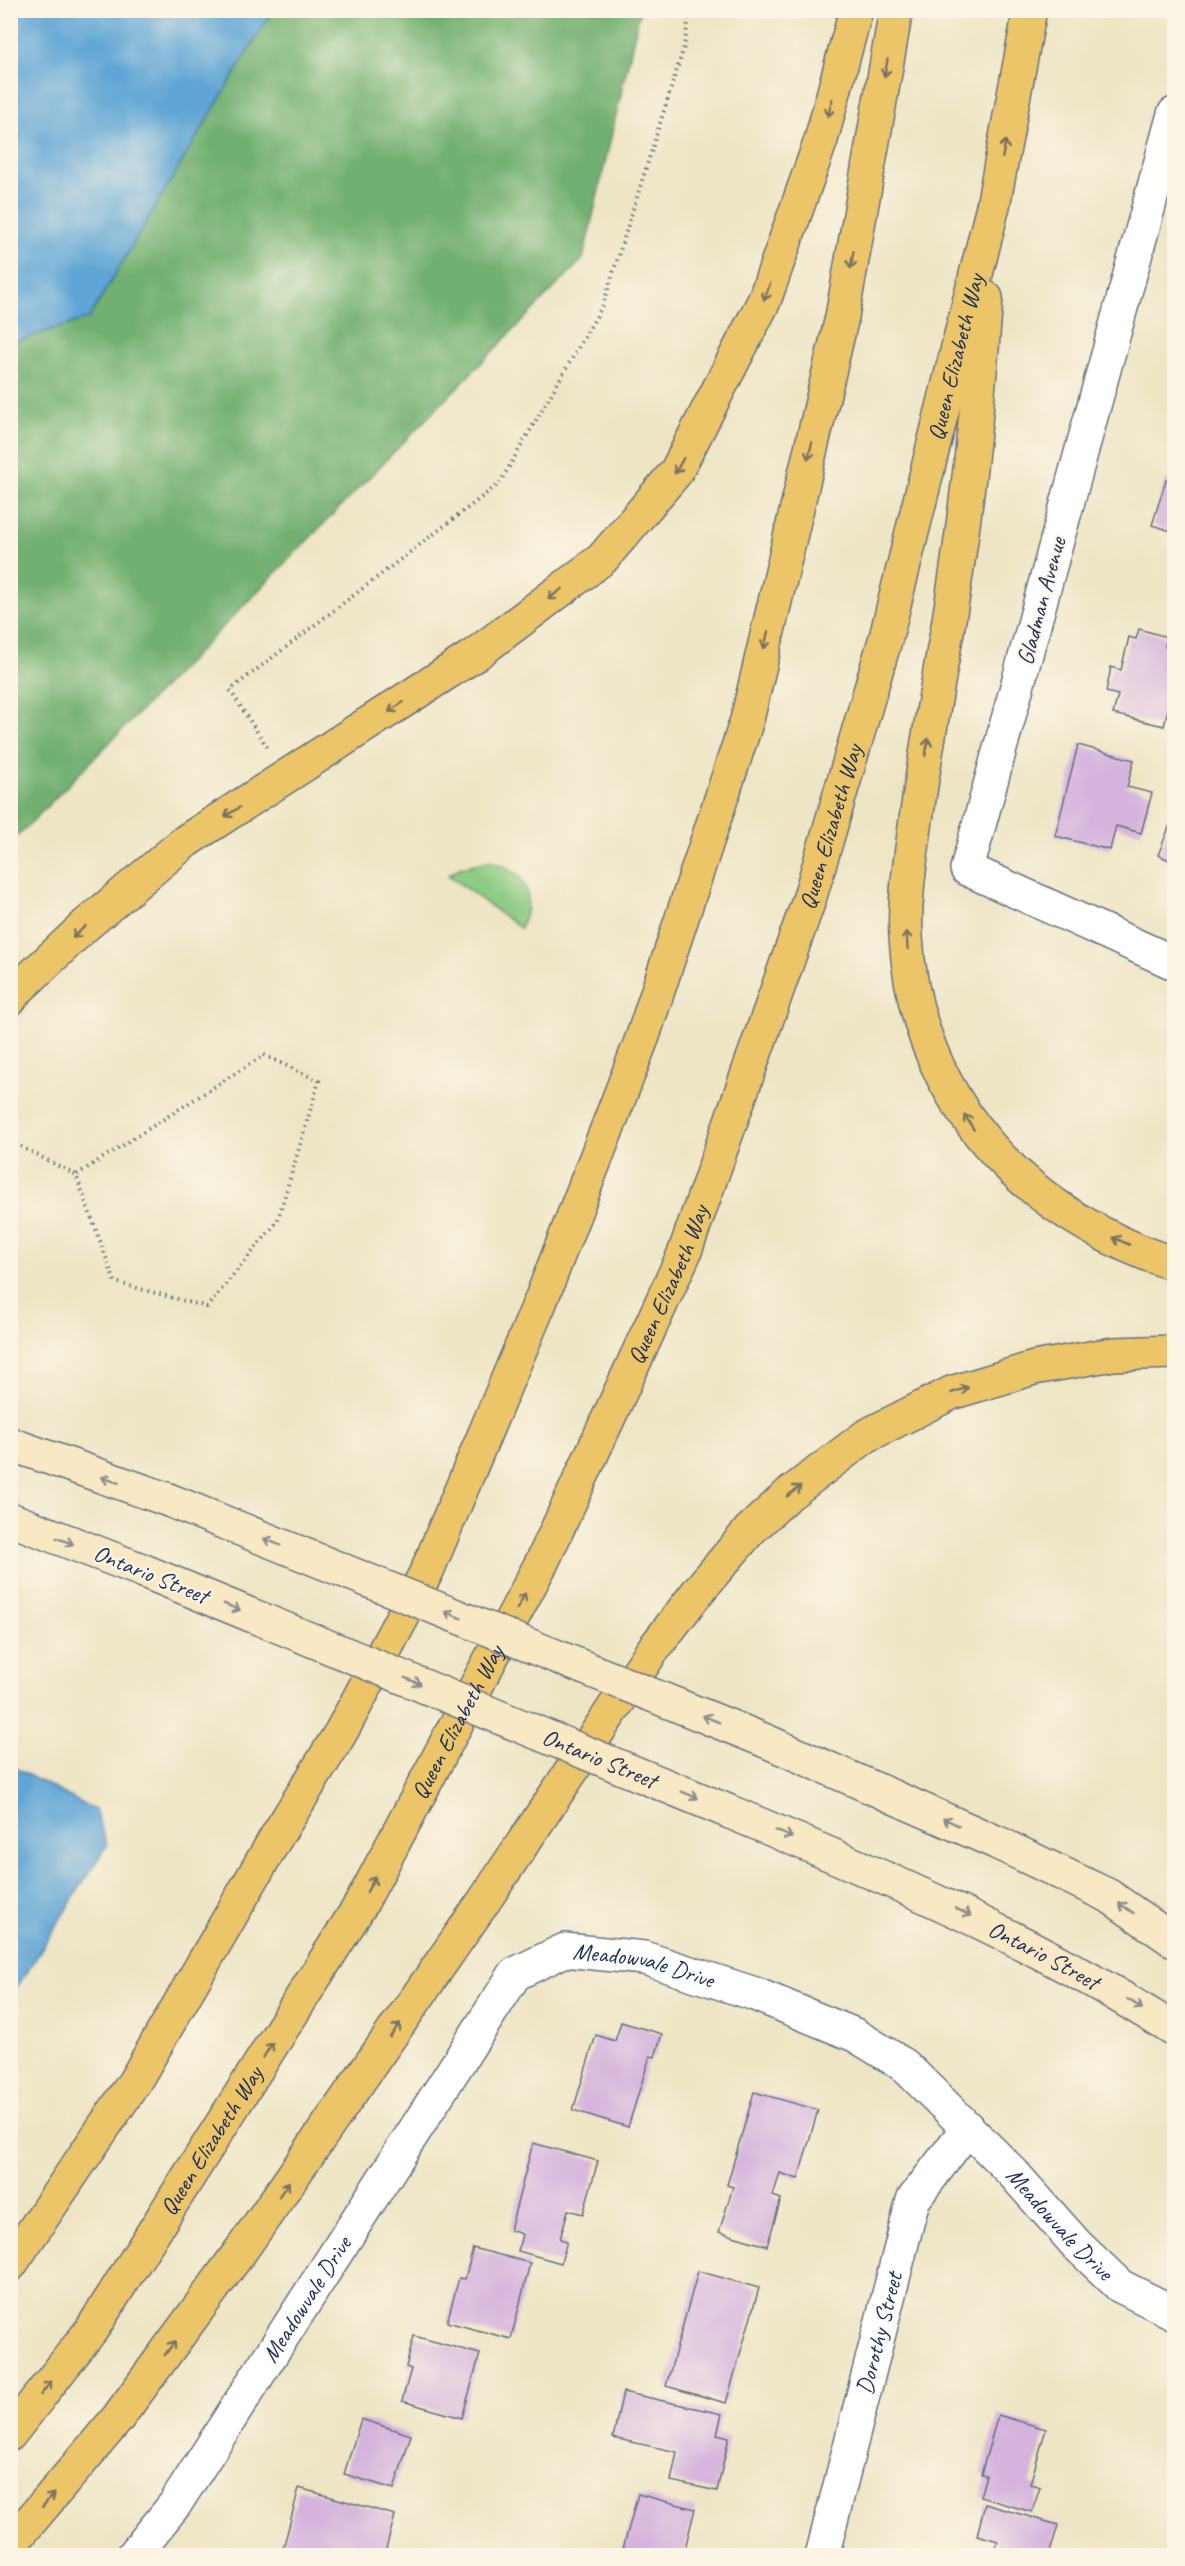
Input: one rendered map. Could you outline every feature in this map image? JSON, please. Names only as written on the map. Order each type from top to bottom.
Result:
[{"type":"highway","points":[[10,999],[87,924],[186,840],[287,778],[476,654],[602,559],[676,472],[764,301],[821,140],[856,10]]},
{"type":"highway","points":[[10,2265],[135,2081],[275,1839],[340,1732],[426,1571],[541,1300],[643,1036],[747,720],[842,317],[896,10]]},
{"type":"highway","name":"Queen Elizabeth Way","points":[[10,2434],[92,2330],[361,1904],[543,1560],[684,1254],[809,900],[886,637],[993,206],[1030,10]]},
{"type":"highway","points":[[993,206],[977,421],[964,525],[908,878],[906,936],[913,993],[936,1069],[975,1131],[1032,1188],[1098,1231],[1174,1264]]},
{"type":"highway","points":[[10,2545],[117,2419],[242,2249],[482,1904],[652,1651],[699,1590],[750,1530],[788,1495],[866,1436],[951,1393],[1034,1368],[1113,1354],[1174,1352]]},
{"type":"highway","points":[[1113,1354],[1174,1361]]},
{"type":"main road","points":[[10,1444],[166,1499],[766,1741],[998,1843],[1108,1896],[1174,1941]]},
{"type":"main road","name":"Ontario Street","points":[[10,1520],[140,1569],[730,1812],[985,1922],[1120,1995],[1174,2030]]},
{"type":"street","name":"Gladman Avenue","points":[[1174,114],[968,869],[1174,963]]},
{"type":"street","name":"Meadowvale Drive","points":[[133,2556],[175,2504],[515,1974],[565,1950],[644,1958],[755,1994],[855,2035],[904,2065],[1012,2172],[1077,2245],[1120,2286],[1174,2313]]},
{"type":"street","name":"Dorothy Street","points":[[822,2556],[913,2200],[967,2128]]},
{"type":"path","points":[[287,778],[230,690],[499,484],[603,305],[684,47],[690,10]]},
{"type":"path","points":[[10,1141],[76,1175],[115,1282],[207,1307],[277,1222],[319,1082],[264,1055],[76,1175]]},
{"type":"green space","points":[[272,11],[640,11],[583,259],[21,833],[11,840],[11,343],[89,318]]},
{"type":"green space","points":[[488,861],[511,870],[524,885],[527,904],[520,928],[448,875],[459,868]]},
{"type":"water","points":[[11,10],[272,11],[89,318],[11,343]]},
{"type":"water","points":[[11,1766],[95,1810],[107,1845],[11,1997]]},
{"type":"building","points":[[1166,480],[1174,482],[1174,532],[1152,525]]},
{"type":"building","points":[[1139,629],[1167,637],[1165,647],[1174,649],[1174,685],[1164,726],[1113,714],[1118,695],[1106,692],[1111,667],[1121,670],[1129,637],[1136,639]]},
{"type":"building","points":[[1078,745],[1134,760],[1127,787],[1152,793],[1141,833],[1116,826],[1110,850],[1055,836]]},
{"type":"building","points":[[1174,815],[1174,862],[1158,855]]},
{"type":"building","points":[[621,2022],[662,2034],[655,2057],[650,2056],[628,2127],[573,2110],[596,2035],[615,2041]]},
{"type":"building","points":[[754,2092],[818,2110],[798,2179],[780,2173],[773,2196],[781,2199],[767,2246],[719,2232],[733,2187],[727,2185]]},
{"type":"building","points":[[533,2143],[598,2161],[583,2214],[568,2210],[560,2239],[567,2241],[561,2263],[518,2251],[522,2234],[510,2230]]},
{"type":"building","points":[[473,2248],[530,2263],[511,2339],[447,2322],[459,2278],[465,2279]]},
{"type":"building","points":[[698,2271],[759,2288],[726,2403],[666,2386]]},
{"type":"building","points":[[414,2336],[480,2354],[462,2418],[402,2401],[411,2369],[406,2367]]},
{"type":"building","points":[[623,2392],[722,2414],[717,2434],[729,2437],[717,2491],[671,2481],[677,2452],[613,2438]]},
{"type":"building","points":[[998,2415],[1046,2429],[1030,2484],[1040,2487],[1032,2512],[980,2497],[986,2475],[981,2474]]},
{"type":"building","points":[[361,2419],[411,2435],[394,2489],[344,2474]]},
{"type":"building","points":[[299,2488],[395,2515],[384,2556],[290,2556],[291,2551],[283,2549]]},
{"type":"building","points":[[638,2494],[695,2509],[683,2556],[621,2556]]},
{"type":"building","points":[[985,2504],[1058,2525],[1049,2556],[994,2556],[998,2541],[977,2535]]}]
